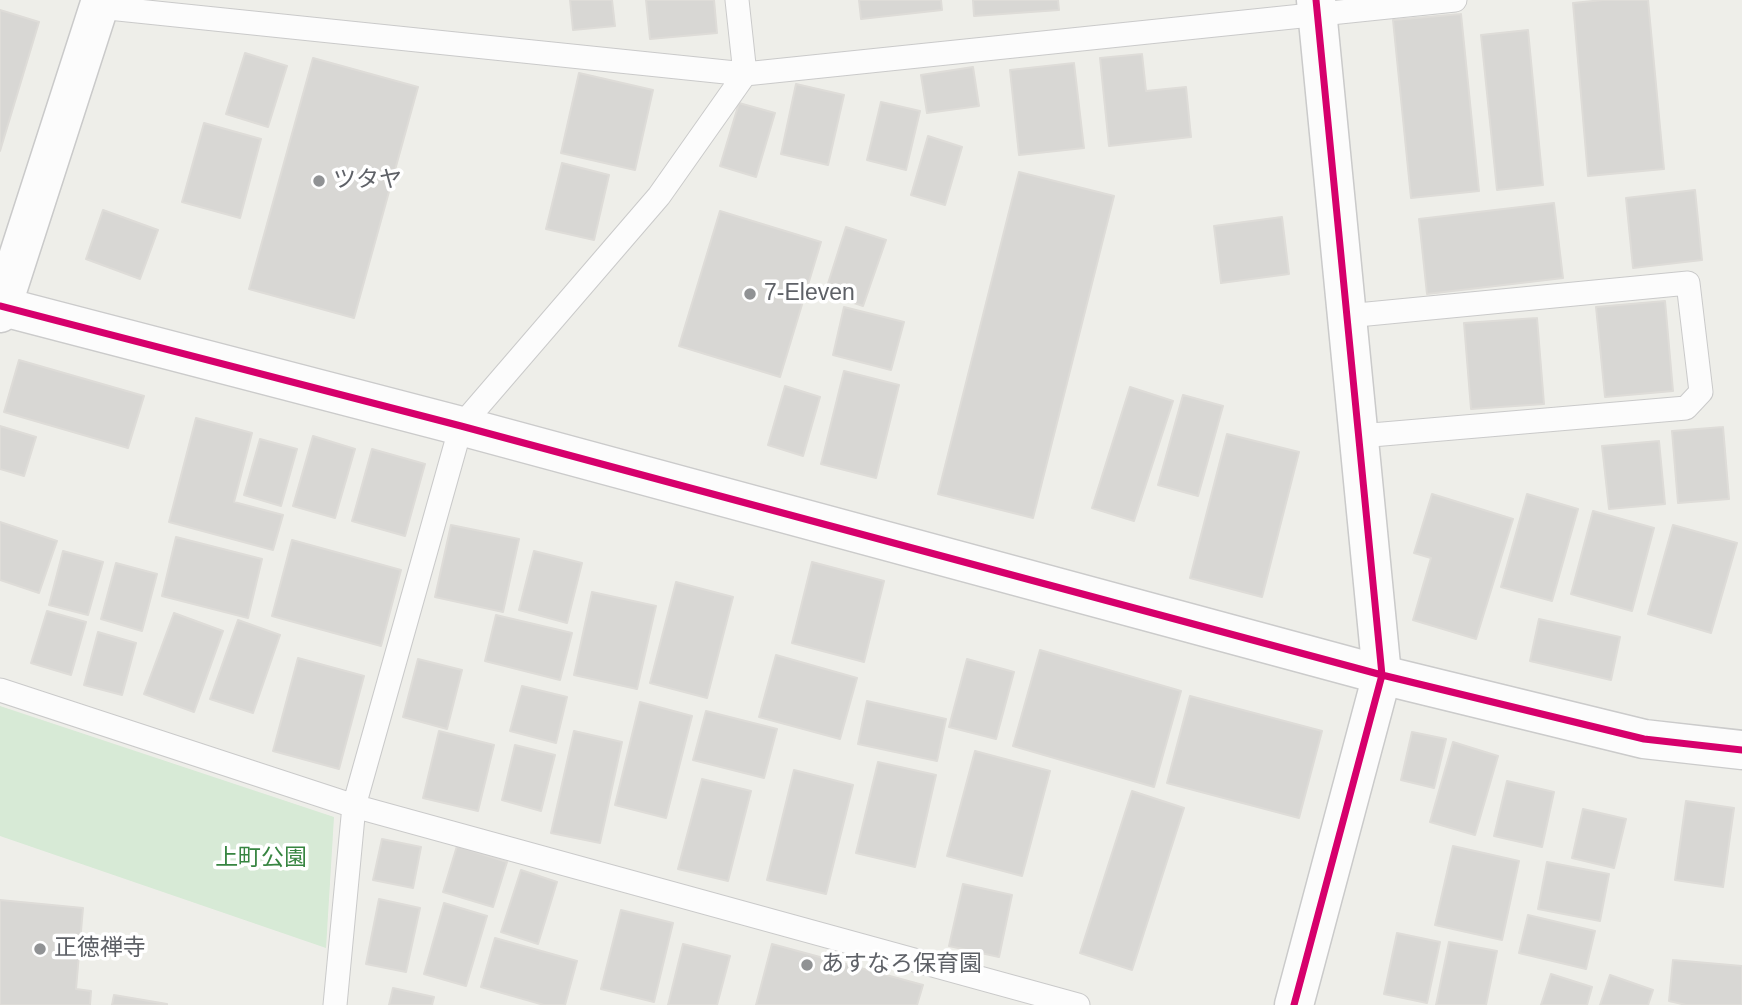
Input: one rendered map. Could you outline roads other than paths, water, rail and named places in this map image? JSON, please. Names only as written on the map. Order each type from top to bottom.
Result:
[{"type":"street","points":[[100,3],[1,308],[461,426],[1382,675],[1644,739],[1742,750]]},
{"type":"street","points":[[1294,1005],[1382,675],[1317,7]]},
{"type":"lane","points":[[335,1005],[354,806],[461,426],[659,196],[745,74],[737,0]]},
{"type":"lane","points":[[100,3],[745,74],[1317,7],[1455,0]]},
{"type":"lane","points":[[1347,316],[1688,283],[1701,392],[1686,408],[1360,436]]},
{"type":"lane","points":[[0,690],[354,806],[1078,1005]]},
{"type":"place","name":"ツタヤ","points":[[319,181]]},
{"type":"place","name":"7-Eleven","points":[[750,294]]},
{"type":"place","name":"正徳禅寺","points":[[40,949]]},
{"type":"place","name":"あすなろ保育園","points":[[807,965]]},
{"type":"park label","name":"上町公園","points":[[261,859]]}]
